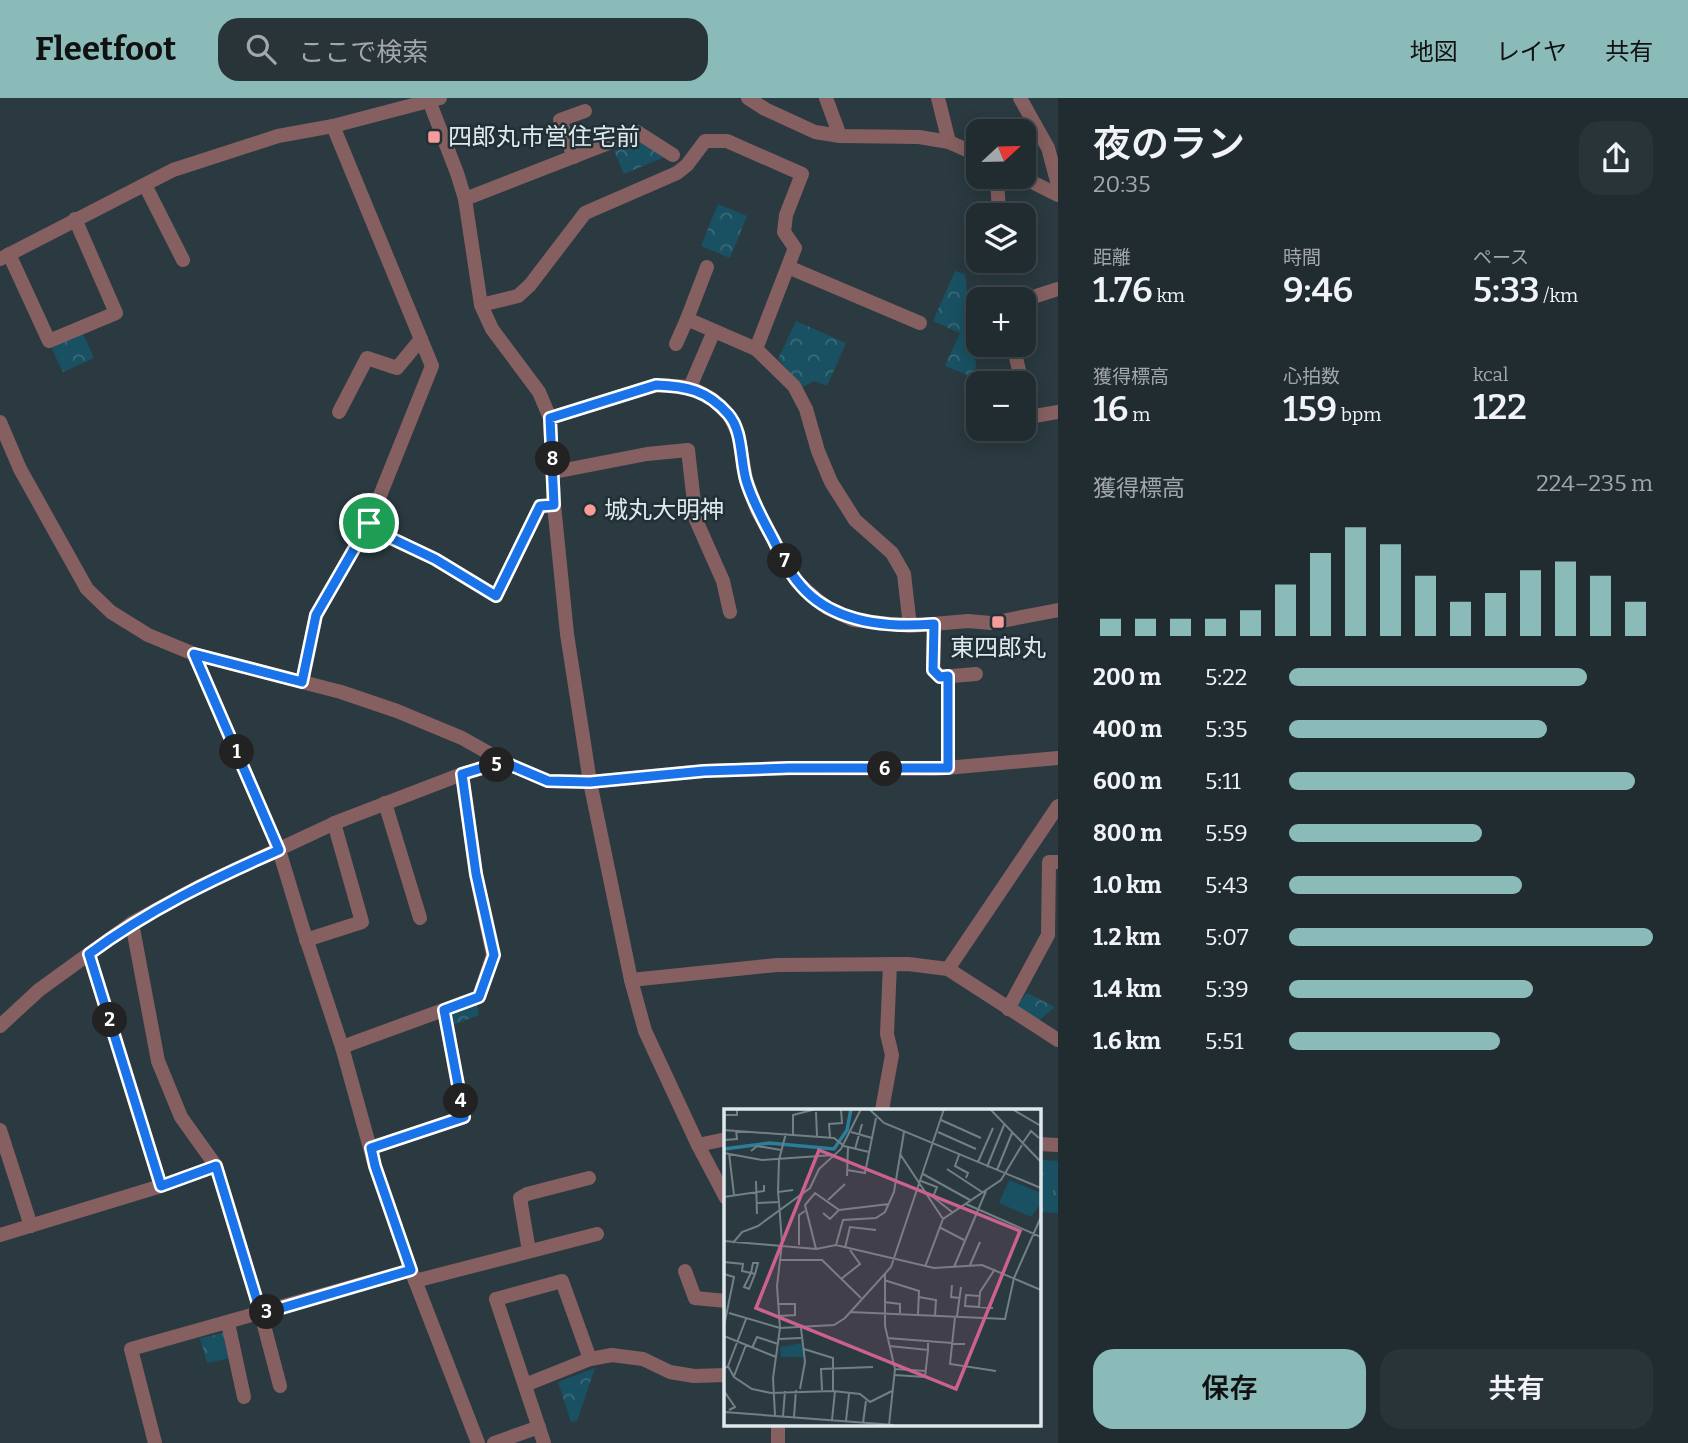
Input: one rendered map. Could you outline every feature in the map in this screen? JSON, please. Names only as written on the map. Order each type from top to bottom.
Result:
[{"type":"street","points":[[748,98],[765,110],[815,132],[840,136],[884,135],[949,142],[966,150]]},
{"type":"street","points":[[826,98],[840,136]]},
{"type":"street","points":[[938,98],[949,142]]},
{"type":"street","points":[[1020,98],[1048,148],[1058,185]]},
{"type":"street","points":[[75,219],[116,313],[49,341],[5,257],[75,219],[173,170],[278,136],[333,126],[432,99],[465,198],[481,305],[492,329],[539,392],[550,418],[554,505],[567,634],[590,782],[631,980],[645,1031],[724,1194]]},
{"type":"street","points":[[574,158],[560,120],[585,111]]},
{"type":"street","points":[[302,682],[316,615],[369,523],[432,366],[333,126]]},
{"type":"street","points":[[465,198],[637,132],[673,155]]},
{"type":"street","points":[[481,305],[518,296],[530,285],[585,213],[677,173],[687,165],[705,141],[727,141],[802,174],[786,215],[784,232],[796,248],[756,349]]},
{"type":"street","points":[[1036,184],[1058,194]]},
{"type":"street","points":[[145,185],[183,260]]},
{"type":"street","points":[[676,344],[707,267]]},
{"type":"street","points":[[788,267],[920,323]]},
{"type":"street","points":[[1036,296],[1058,289]]},
{"type":"street","points":[[687,319],[756,349],[794,386],[806,409],[818,451],[837,492],[855,520],[892,553],[904,574],[910,626]]},
{"type":"street","points":[[690,387],[714,331]]},
{"type":"street","points":[[339,412],[367,358],[397,368],[421,340]]},
{"type":"street","points":[[550,418],[656,385],[690,387],[712,399],[729,415],[738,433],[746,480],[757,510],[797,582],[827,608],[853,620],[910,626],[968,621],[991,622],[1058,610]]},
{"type":"street","points":[[1036,416],[1058,412]]},
{"type":"street","points":[[0,422],[20,469],[87,589],[111,612],[148,635],[194,654],[302,682],[397,711],[462,738],[508,764],[548,781],[590,782],[716,771],[789,768],[948,768],[1058,758]]},
{"type":"street","points":[[554,472],[647,454],[688,450],[696,520],[723,581],[730,612]]},
{"type":"street","points":[[369,523],[378,532],[435,559],[496,596],[540,506],[554,505]]},
{"type":"street","points":[[934,624],[933,670],[940,677],[976,674]]},
{"type":"street","points":[[194,654],[279,850],[342,1047],[375,1166],[413,1276],[478,1443]]},
{"type":"street","points":[[948,676],[948,768]]},
{"type":"street","points":[[0,1026],[40,990],[132,923],[200,886],[334,823],[384,803],[462,774],[508,764]]},
{"type":"street","points":[[342,1047],[479,997],[494,955],[476,874],[462,774]]},
{"type":"street","points":[[384,803],[420,918]]},
{"type":"street","points":[[948,969],[1058,806]]},
{"type":"street","points":[[306,940],[362,922],[334,823]]},
{"type":"street","points":[[1008,1009],[1048,934],[1049,862],[1058,862]]},
{"type":"street","points":[[132,923],[158,1060],[181,1116],[216,1166],[280,1386]]},
{"type":"street","points":[[89,954],[161,1186]]},
{"type":"street","points":[[882,1109],[892,1055],[887,1034],[890,964]]},
{"type":"street","points":[[631,980],[777,965],[908,964],[948,969],[1058,1040]]},
{"type":"street","points":[[371,1148],[464,1117],[444,1010]]},
{"type":"street","points":[[0,1130],[31,1226]]},
{"type":"street","points":[[698,1145],[724,1139]]},
{"type":"street","points":[[1040,1144],[1058,1145]]},
{"type":"street","points":[[0,1235],[161,1186],[216,1166]]},
{"type":"street","points":[[529,1251],[520,1198],[589,1178]]},
{"type":"street","points":[[155,1443],[131,1349],[413,1276],[597,1234]]},
{"type":"street","points":[[685,1271],[695,1298],[724,1301]]},
{"type":"street","points":[[544,1443],[496,1299],[562,1281],[590,1359]]},
{"type":"street","points":[[228,1323],[244,1398]]},
{"type":"street","points":[[525,1385],[590,1359],[612,1355],[643,1359],[670,1373],[724,1375]]},
{"type":"street","points":[[494,1443],[539,1427]]},
{"type":"green space","points":[[641,139],[667,156],[624,174],[614,151]]},
{"type":"green space","points":[[718,204],[747,216],[730,258],[701,246]]},
{"type":"green space","points":[[955,271],[965,274],[966,357],[975,357],[975,371],[966,371],[966,374],[945,366],[960,333],[933,321]]},
{"type":"green space","points":[[796,321],[846,343],[827,386],[814,381],[803,387],[778,359]]},
{"type":"green space","points":[[83,333],[94,358],[63,372],[51,347]]},
{"type":"green space","points":[[1027,993],[1055,1007],[1037,1022],[1015,1007]]},
{"type":"green space","points":[[477,1005],[479,1015],[453,1025],[449,1014]]},
{"type":"green space","points":[[1040,1160],[1058,1161],[1058,1213],[1040,1212]]},
{"type":"green space","points":[[224,1333],[230,1358],[207,1363],[200,1338]]},
{"type":"green space","points":[[595,1368],[577,1421],[571,1422],[558,1382]]},
{"type":"place","name":"四郎丸市営住宅前","points":[[434,137]]},
{"type":"place","name":"城丸大明神","points":[[590,510]]},
{"type":"place","name":"東四郎丸","points":[[998,622]]},
{"type":"route","points":[[656,385],[690,387],[712,399],[729,415],[738,433],[746,480],[757,510],[797,582],[827,608],[853,620],[910,626],[934,624],[933,670],[940,677],[948,676],[948,768],[704,771],[590,782],[548,781],[508,764],[462,774],[476,874],[494,955],[479,997],[444,1010],[464,1117],[371,1148],[411,1270],[261,1314],[216,1166],[161,1186],[89,954],[132,923],[200,886],[279,850],[194,654],[302,682],[316,615],[369,523],[378,532],[435,559],[496,596],[540,506],[554,505],[550,418],[656,385]]}]
